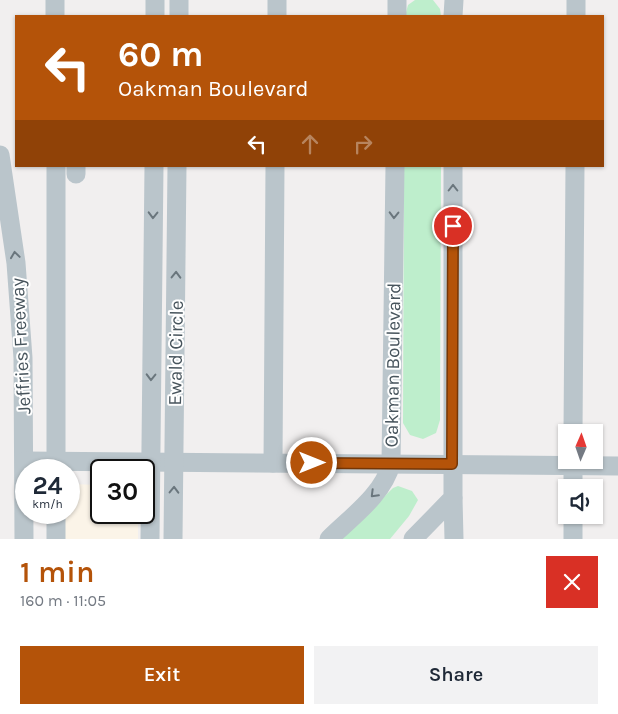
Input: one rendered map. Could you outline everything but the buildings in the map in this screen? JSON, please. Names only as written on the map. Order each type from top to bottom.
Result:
[{"type":"street","points":[[55,0],[55,15]]},
{"type":"street","points":[[155,0],[155,15]]},
{"type":"street","points":[[179,0],[179,15]]},
{"type":"street","points":[[277,0],[277,15]]},
{"type":"street","points":[[576,0],[576,15]]},
{"type":"street","name":"Jeffries Freeway","points":[[0,155],[16,263],[23,358],[25,459]]},
{"type":"street","points":[[56,167],[56,459]]},
{"type":"street","name":"Ewald Circle","points":[[150,459],[154,167]]},
{"type":"street","name":"Ewald Circle","points":[[173,539],[177,167]]},
{"type":"street","points":[[273,463],[276,167]]},
{"type":"street","name":"Oakman Boulevard","points":[[329,539],[378,491],[387,478],[391,464],[395,167]]},
{"type":"street","points":[[453,167],[452,464],[454,539]]},
{"type":"street","points":[[573,424],[575,167]]},
{"type":"street","points":[[155,462],[558,463]]},
{"type":"street","points":[[603,465],[618,466]]},
{"type":"street","points":[[413,539],[453,498]]},
{"type":"street","name":"Jeffries Freeway","points":[[24,524],[24,539]]},
{"type":"street","points":[[56,524],[56,539]]},
{"type":"street","name":"Ewald Circle","points":[[150,524],[150,539]]},
{"type":"street","points":[[573,524],[573,539]]},
{"type":"shaded area","points":[[80,484],[90,485],[90,524],[138,524],[138,539],[61,539],[61,524],[80,524]]},
{"type":"green space","points":[[415,0],[433,0],[440,9],[441,15],[405,15],[408,5]]},
{"type":"green space","points":[[404,167],[441,167],[440,420],[436,433],[423,439],[410,435],[403,423]]},
{"type":"green space","points":[[398,486],[412,491],[418,500],[409,516],[390,539],[341,539],[393,488]]},
{"type":"route","points":[[312,463],[452,464],[453,226]]}]
